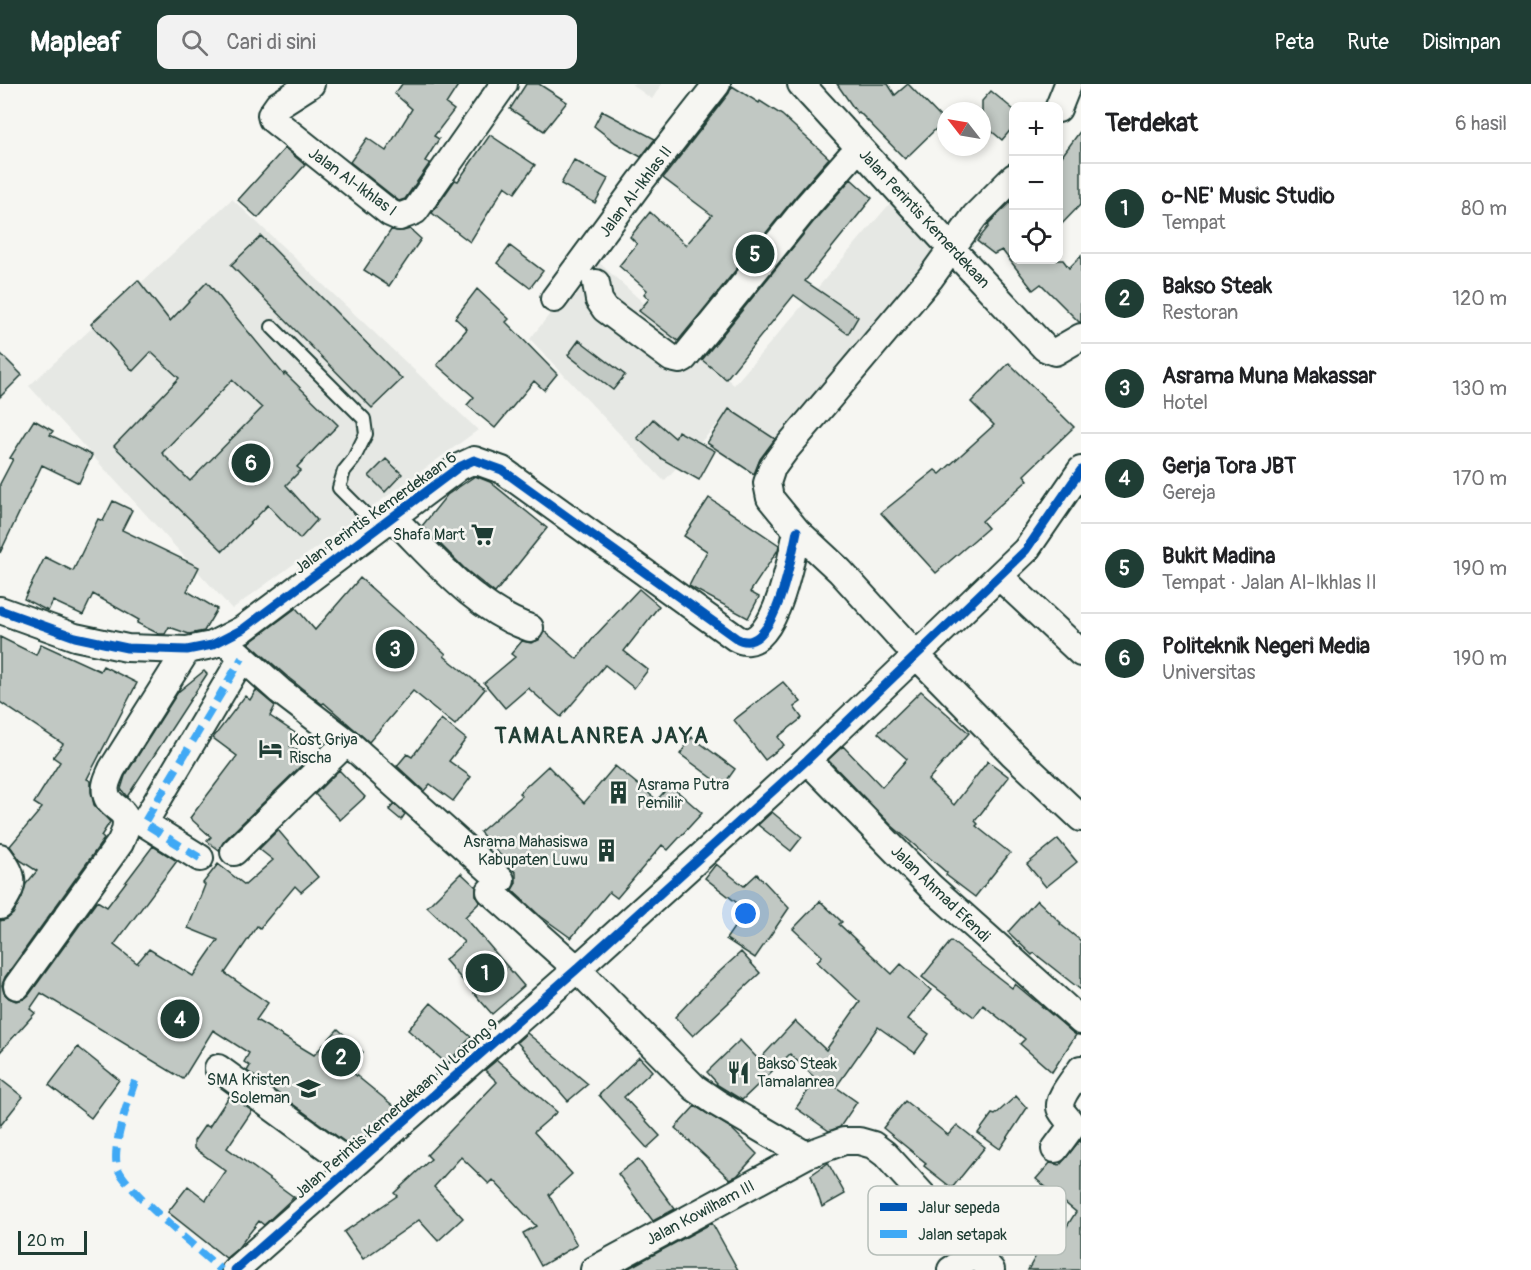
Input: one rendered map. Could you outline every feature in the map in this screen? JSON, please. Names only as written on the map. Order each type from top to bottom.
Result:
[{"type":"street","name":"Jalan Al-Ikhlas I","points":[[311,84],[278,105],[271,115],[272,119],[348,181],[399,217],[415,211],[504,84]]},
{"type":"street","name":"Jalan Al-Ikhlas II","points":[[554,299],[641,181],[717,84]]},
{"type":"street","points":[[1062,102],[1068,84]]},
{"type":"street","name":"Jalan Perintis Kemerdekaan","points":[[814,88],[859,147],[952,249],[1050,351],[1055,352],[1062,349],[1081,337]]},
{"type":"street","points":[[596,283],[598,300],[605,309],[671,358],[680,360],[684,358],[808,205],[859,147]]},
{"type":"street","points":[[1009,182],[975,216],[952,249],[772,468],[767,483],[770,498],[797,531],[840,571],[916,655],[1012,753],[1081,818]]},
{"type":"street","name":"Jalan Perintis Kemerdekaan 6","points":[[0,610],[75,637],[127,648],[187,650],[212,645],[243,629],[459,466],[474,460],[502,470],[736,638],[742,642],[751,642],[760,636],[779,603],[786,584],[797,531]]},
{"type":"street","name":"Jalan Perintis Kemerdekaan IV Lorong 9","points":[[235,1270],[577,969],[807,760],[1026,549],[1081,470]]},
{"type":"street","points":[[385,522],[473,595],[502,616],[530,628]]},
{"type":"street","points":[[999,576],[1081,653]]},
{"type":"street","points":[[223,640],[242,658],[347,742],[501,880],[490,891],[577,969],[695,1088],[806,1155]]},
{"type":"street","points":[[17,986],[120,843],[126,823],[124,813],[107,797],[106,784],[112,769],[187,650]]},
{"type":"street","points":[[200,858],[144,823],[242,658]]},
{"type":"street","points":[[234,852],[347,742]]},
{"type":"street","name":"Jalan Ahmad Efendi","points":[[807,760],[931,887],[1081,1021]]},
{"type":"street","points":[[0,857],[11,873],[8,894],[0,906]]},
{"type":"street","points":[[218,1068],[353,1166]]},
{"type":"street","points":[[1055,1149],[1072,1126],[1060,1109],[1059,1101],[1081,1069]]},
{"type":"street","name":"Jalan Kowilham III","points":[[594,1270],[806,1155],[844,1141],[859,1141],[873,1145],[885,1154],[914,1186]]},
{"type":"street","points":[[951,1270],[983,1262]]},
{"type":"lane","points":[[272,327],[364,419],[366,434],[353,460],[344,471],[339,488],[385,522]]},
{"type":"shaded area","points":[[631,84],[662,84],[652,99]]},
{"type":"shaded area","points":[[232,199],[478,430],[232,609],[29,386]]},
{"type":"shaded area","points":[[893,200],[954,271],[779,464],[729,412],[664,481],[530,339],[594,258],[734,385]]},
{"type":"building","points":[[402,84],[459,84],[446,104],[454,110],[434,136],[439,139],[425,161],[430,163],[405,199],[399,201],[350,162],[367,138],[386,151],[412,109],[395,94]]},
{"type":"building","points":[[526,84],[539,84],[567,102],[544,131],[510,109]]},
{"type":"building","points":[[837,84],[888,84],[895,95],[908,84],[937,114],[937,128],[905,159],[859,112],[857,113]]},
{"type":"building","points":[[732,86],[782,115],[829,158],[678,341],[639,311],[649,299],[644,294],[647,290],[619,266],[637,244],[630,237],[650,212],[686,245],[712,215],[663,178],[729,93]]},
{"type":"building","points":[[991,91],[1009,106],[1009,132],[1002,140],[991,131],[991,102],[982,101]]},
{"type":"building","points":[[602,111],[655,139],[641,157],[616,143],[594,126]]},
{"type":"building","points":[[1081,130],[1081,204],[1063,223],[1063,156]]},
{"type":"building","points":[[490,135],[535,165],[515,193],[505,186],[470,242],[432,213]]},
{"type":"building","points":[[285,148],[305,165],[258,218],[238,200]]},
{"type":"building","points":[[574,160],[608,179],[595,203],[561,184]]},
{"type":"building","points":[[851,179],[872,198],[805,281],[858,317],[848,334],[794,295],[726,379],[702,360],[819,215]]},
{"type":"building","points":[[1009,204],[1009,259],[1002,250],[994,254],[977,241],[989,226],[987,225]]},
{"type":"building","points":[[410,229],[421,239],[389,286],[364,270],[391,230]]},
{"type":"building","points":[[261,236],[402,379],[372,408],[231,265]]},
{"type":"building","points":[[510,246],[543,271],[530,288],[497,263]]},
{"type":"building","points":[[1081,256],[1081,322],[1041,284],[1033,290],[1013,264],[1063,264],[1063,260],[1069,268]]},
{"type":"building","points":[[138,280],[170,321],[207,282],[284,375],[285,373],[338,425],[297,467],[301,470],[286,485],[317,520],[300,539],[268,505],[223,551],[114,446],[179,378],[151,352],[133,371],[91,324]],"holes":[[[232,380],[262,408],[190,481],[162,453]]]},
{"type":"building","points":[[477,289],[509,319],[506,322],[557,374],[544,390],[534,381],[495,428],[467,405],[474,397],[437,365],[467,329],[455,318]]},
{"type":"building","points":[[579,340],[625,375],[613,390],[568,355]]},
{"type":"building","points":[[0,353],[22,375],[0,397]]},
{"type":"building","points":[[1009,363],[1074,427],[1024,475],[1028,480],[982,521],[988,528],[936,573],[881,513],[935,470],[940,474],[994,425],[971,402]]},
{"type":"building","points":[[729,409],[775,439],[760,459],[754,474],[707,443]]},
{"type":"building","points":[[653,419],[675,438],[678,431],[715,451],[699,480],[662,459],[637,438]]},
{"type":"building","points":[[34,420],[53,431],[50,435],[92,455],[79,483],[42,465],[0,553],[0,484],[13,459],[10,458]]},
{"type":"building","points":[[386,459],[402,474],[385,492],[369,476]]},
{"type":"building","points":[[475,476],[490,482],[547,528],[495,593],[465,569],[422,526],[447,495]]},
{"type":"building","points":[[709,498],[779,545],[750,592],[759,597],[748,618],[689,586],[707,551],[684,536]]},
{"type":"building","points":[[113,501],[132,510],[122,530],[199,567],[187,591],[217,609],[204,631],[189,634],[169,627],[165,634],[159,634],[137,623],[139,620],[93,594],[83,615],[53,601],[48,611],[24,599],[45,557],[73,571],[98,519],[103,521]]},
{"type":"building","points":[[360,578],[446,654],[444,656],[485,689],[455,725],[413,691],[369,742],[249,643],[296,608],[315,630]]},
{"type":"building","points":[[639,589],[659,606],[624,651],[648,670],[634,688],[605,665],[561,717],[528,688],[505,708],[484,683],[515,657],[511,654],[522,641],[531,643],[539,640],[544,631],[577,659],[594,637]]},
{"type":"building","points":[[0,637],[36,655],[41,644],[100,671],[103,666],[137,683],[87,779],[91,781],[94,805],[110,822],[101,836],[104,839],[5,977],[2,985],[4,993],[16,1001],[29,995],[97,901],[107,907],[153,846],[177,861],[114,945],[137,963],[149,949],[193,976],[218,940],[188,928],[205,885],[203,883],[218,864],[245,885],[273,860],[259,849],[278,830],[318,877],[301,892],[295,886],[260,928],[257,926],[225,973],[268,1003],[256,1020],[314,1055],[338,1029],[363,1052],[347,1068],[396,1108],[352,1147],[247,1071],[250,1066],[244,1062],[249,1053],[213,1030],[183,1079],[41,993],[30,1009],[35,1013],[0,1052],[0,921],[13,914],[26,884],[37,871],[20,860],[10,846],[42,808],[34,803],[60,762],[53,757],[63,744],[0,702]]},
{"type":"building","points":[[204,671],[207,674],[127,797],[121,789],[125,776],[178,692]]},
{"type":"building","points":[[783,682],[801,702],[794,707],[802,718],[778,737],[784,745],[765,760],[734,720]]},
{"type":"building","points":[[256,690],[275,706],[270,716],[298,735],[290,746],[309,758],[224,841],[219,850],[207,841],[211,837],[190,818],[237,756],[213,738],[245,696],[250,700]]},
{"type":"building","points":[[921,691],[969,733],[928,780],[954,805],[988,761],[1009,777],[975,821],[978,824],[976,826],[1010,853],[975,897],[946,875],[947,873],[891,825],[828,760],[843,746],[882,787],[907,759],[878,733]]},
{"type":"building","points":[[441,719],[466,739],[449,761],[471,777],[453,801],[430,784],[424,791],[397,766],[407,754],[412,757]]},
{"type":"building","points":[[692,737],[735,769],[723,786],[680,754]]},
{"type":"building","points":[[548,766],[584,803],[615,766],[657,800],[670,785],[702,813],[668,850],[662,845],[617,898],[609,892],[571,938],[539,915],[512,890],[516,883],[516,873],[480,832],[522,796],[519,793]]},
{"type":"building","points":[[339,770],[365,797],[340,820],[315,794]]},
{"type":"building","points":[[394,804],[405,814],[401,820],[389,810]]},
{"type":"building","points":[[772,812],[802,837],[791,851],[758,825]]},
{"type":"building","points":[[1058,839],[1077,862],[1046,887],[1027,864]]},
{"type":"building","points":[[716,864],[744,886],[757,874],[789,908],[755,958],[726,939],[746,910],[705,878]]},
{"type":"building","points":[[461,873],[476,887],[476,895],[480,902],[465,917],[524,986],[492,1014],[445,960],[464,942],[427,907]]},
{"type":"building","points":[[1037,900],[1060,924],[1081,941],[1081,990],[1034,953],[1032,955],[1008,932]]},
{"type":"building","points":[[820,901],[842,922],[839,924],[892,974],[901,964],[931,990],[908,1019],[929,1034],[915,1053],[878,1027],[836,1087],[857,1102],[840,1127],[829,1131],[796,1108],[816,1079],[790,1054],[742,1100],[716,1084],[707,1072],[740,1040],[759,1060],[795,1021],[826,1050],[860,1002],[817,962],[822,956],[793,929]]},
{"type":"building","points":[[951,941],[1012,988],[1015,984],[1076,1035],[1052,1072],[1020,1044],[1025,1039],[983,1005],[974,1017],[922,977]]},
{"type":"building","points":[[741,952],[760,973],[693,1036],[675,1017]]},
{"type":"building","points":[[431,1003],[471,1037],[447,1064],[408,1030]]},
{"type":"building","points":[[527,1033],[588,1084],[568,1101],[517,1042]]},
{"type":"building","points":[[78,1047],[119,1080],[91,1118],[49,1085]]},
{"type":"building","points":[[639,1057],[652,1071],[624,1097],[660,1136],[647,1148],[599,1095]]},
{"type":"building","points":[[497,1060],[557,1112],[534,1132],[572,1174],[549,1195],[577,1245],[541,1266],[523,1233],[536,1226],[493,1180],[489,1184],[461,1157],[434,1187],[463,1218],[438,1241],[419,1220],[363,1259],[344,1232],[397,1196],[394,1193],[431,1159],[427,1155],[497,1082],[485,1070]]},
{"type":"building","points":[[0,1079],[23,1097],[0,1126]]},
{"type":"building","points":[[230,1095],[252,1111],[227,1148],[294,1197],[264,1225],[259,1221],[237,1249],[226,1258],[168,1212],[188,1186],[206,1200],[226,1171],[194,1148],[194,1141],[205,1125],[209,1127]]},
{"type":"building","points":[[1016,1096],[1027,1108],[1000,1149],[978,1133],[992,1114],[995,1115]]},
{"type":"building","points":[[905,1101],[948,1135],[957,1125],[985,1147],[954,1186],[949,1186],[924,1166],[926,1163],[883,1128]]},
{"type":"building","points":[[695,1106],[731,1128],[757,1154],[737,1176],[730,1179],[675,1128]]},
{"type":"building","points":[[1081,1139],[1081,1270],[1028,1270],[1036,1255],[1066,1255],[1066,1228],[1076,1212],[1066,1204],[1066,1186],[1044,1186],[1036,1179],[1050,1163],[1060,1165]]},
{"type":"building","points":[[638,1159],[675,1209],[653,1221],[618,1174]]},
{"type":"building","points":[[828,1163],[845,1194],[822,1207],[811,1175]]},
{"type":"building","points":[[712,1223],[738,1270],[625,1270]]},
{"type":"marked path","points":[[200,858],[144,823],[242,658]]},
{"type":"marked path","points":[[135,1081],[119,1135],[117,1166],[122,1176],[147,1204],[221,1270]]},
{"type":"cycle path","points":[[0,610],[75,637],[127,648],[187,650],[212,645],[243,629],[459,467],[474,460],[502,470],[736,638],[749,641],[761,634],[771,620],[779,602],[797,531]]},
{"type":"cycle path","points":[[235,1270],[577,969],[807,760],[1026,550],[1081,470]]},
{"type":"place","name":"Bukit Madina","points":[[755,254]]},
{"type":"place","name":"Politeknik Negeri Media","points":[[251,463]]},
{"type":"place","name":"Shafa Mart","points":[[483,534]]},
{"type":"place","name":"Asrama Muna Makassar","points":[[395,649]]},
{"type":"place","name":"Kost Griya Rischa","points":[[271,748]]},
{"type":"place","name":"Asrama Putra Pemilir","points":[[619,793]]},
{"type":"place","name":"Asrama Mahasiswa Kabupaten Luwu","points":[[606,850]]},
{"type":"place","name":"o-NE' Music Studio","points":[[485,973]]},
{"type":"place","name":"Gerja Tora JBT","points":[[180,1019]]},
{"type":"place","name":"Bakso Steak","points":[[341,1057]]},
{"type":"place","name":"Bakso Steak Tamalanrea","points":[[739,1072]]},
{"type":"place","name":"SMA Kristen Soleman","points":[[308,1088]]},
{"type":"district","name":"TAMALANREA JAYA","points":[[602,735]]}]
